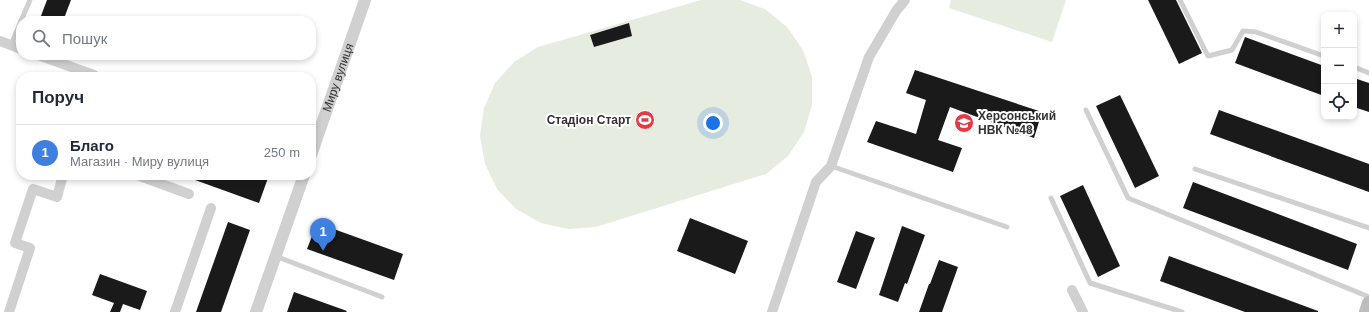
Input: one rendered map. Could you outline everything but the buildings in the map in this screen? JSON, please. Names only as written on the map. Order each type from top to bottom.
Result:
[{"type":"main road","points":[[1366,312],[1369,303]]},
{"type":"street","name":"Миру вулиця","points":[[316,141],[365,0]]},
{"type":"street","points":[[772,312],[816,182],[831,166],[869,57],[896,11],[906,0]]},
{"type":"street","points":[[0,41],[16,47]]},
{"type":"street","points":[[52,60],[86,72]]},
{"type":"street","points":[[9,312],[30,248],[15,243],[33,189],[57,197],[62,180]]},
{"type":"street","points":[[151,180],[189,194]]},
{"type":"street","points":[[256,312],[302,180]]},
{"type":"street","points":[[175,312],[212,208]]},
{"type":"street","points":[[1072,290],[1082,312]]},
{"type":"lane","points":[[23,16],[30,0]]},
{"type":"lane","points":[[1180,0],[1208,56],[1232,50],[1243,31],[1256,32],[1321,55]]},
{"type":"lane","points":[[11,45],[16,33]]},
{"type":"lane","points":[[1357,68],[1369,73]]},
{"type":"lane","points":[[1086,110],[1128,198],[1369,297]]},
{"type":"lane","points":[[831,166],[1007,227]]},
{"type":"lane","points":[[1195,169],[1369,228]]},
{"type":"lane","points":[[1051,198],[1090,283],[1182,312]]},
{"type":"lane","points":[[276,256],[382,297]]},
{"type":"shaded area","name":"Стадіон Старт","points":[[701,0],[740,0],[765,9],[787,27],[803,50],[812,77],[812,105],[804,132],[788,156],[766,174],[596,227],[568,229],[541,223],[516,209],[497,189],[485,164],[480,136],[484,108],[495,83],[514,62],[538,47]]},
{"type":"shaded area","points":[[951,0],[1066,0],[1052,42],[949,8]]},
{"type":"place","name":"Стадіон Старт","points":[[645,120]]},
{"type":"place","name":"Херсонський НВК №48","points":[[964,123]]},
{"type":"place","name":"Благо","points":[[323,251]]}]
